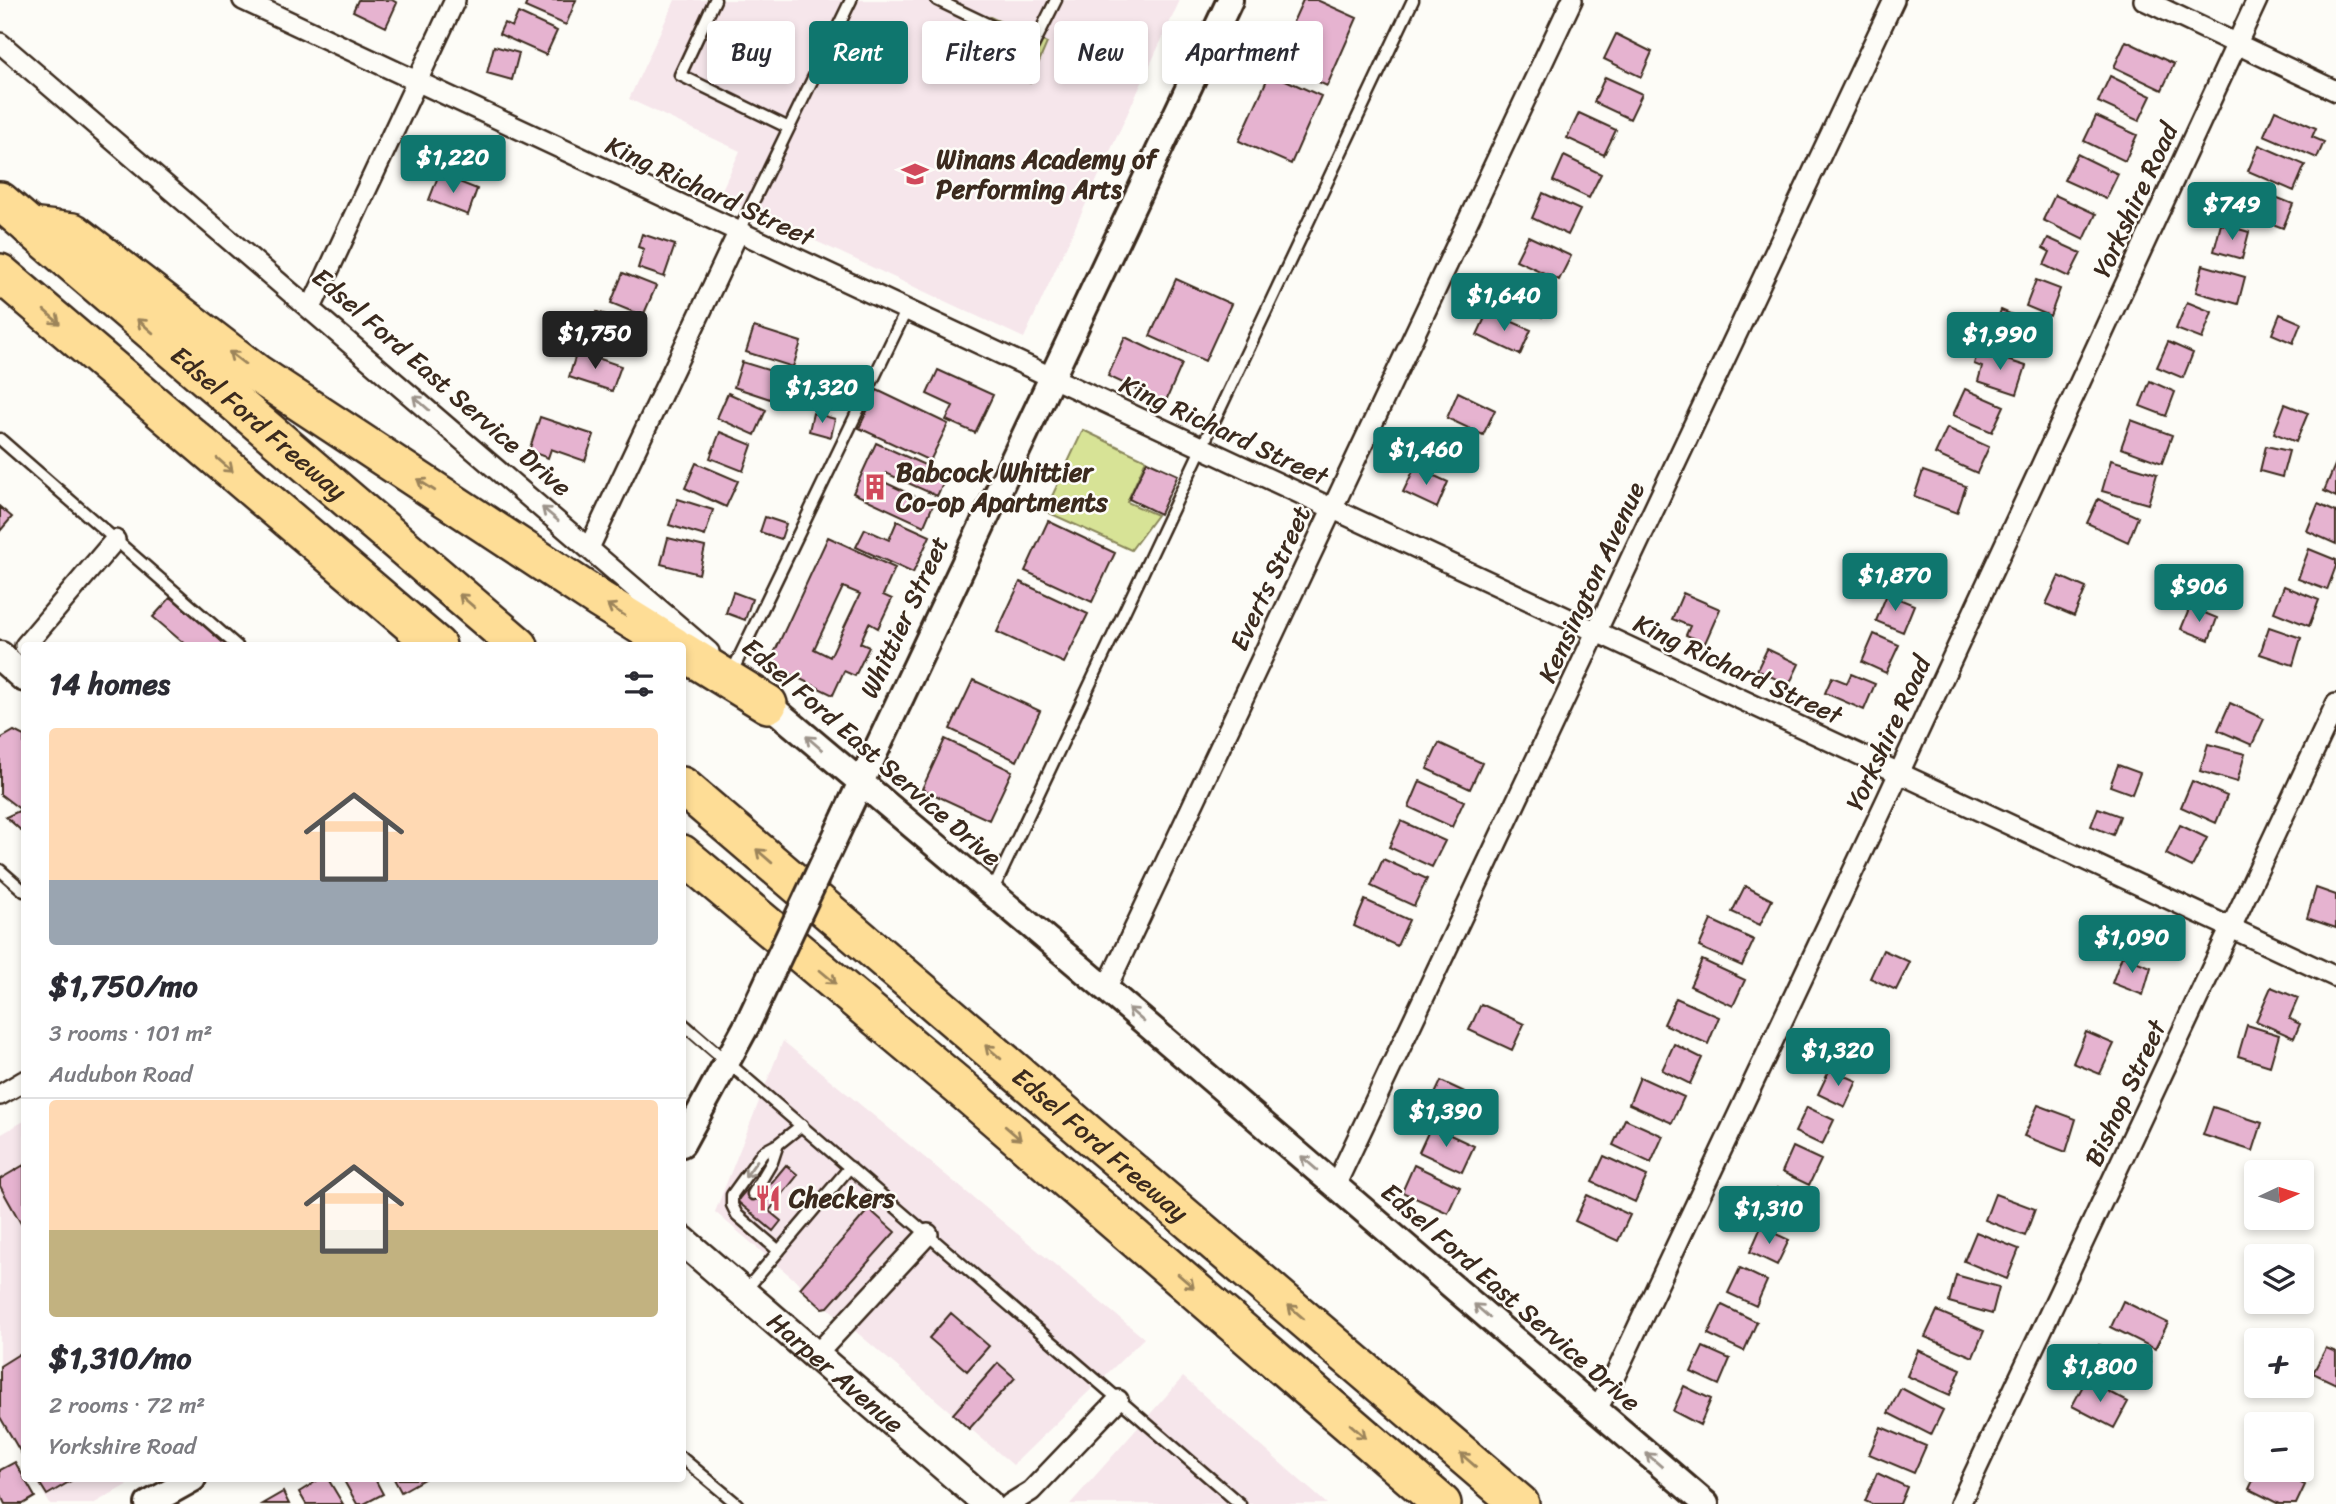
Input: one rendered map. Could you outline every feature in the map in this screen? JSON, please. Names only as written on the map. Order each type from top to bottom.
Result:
[{"type":"highway","name":"Edsel Ford Freeway","points":[[0,201],[514,642]]},
{"type":"highway","points":[[30,227],[73,232],[256,373],[668,642]]},
{"type":"highway","name":"Edsel Ford Freeway","points":[[0,273],[432,642]]},
{"type":"highway","points":[[686,653],[768,704]]},
{"type":"highway","name":"Edsel Ford Freeway","points":[[686,789],[1520,1504]]},
{"type":"highway","name":"Edsel Ford Freeway","points":[[686,857],[962,1089],[1442,1504]]},
{"type":"main road","name":"Harper Avenue","points":[[686,1243],[988,1504]]},
{"type":"street","name":"King Richard Street","points":[[243,0],[906,312],[2336,977]]},
{"type":"street","points":[[311,308],[455,0]]},
{"type":"street","name":"Whittier Street","points":[[686,1134],[694,1114],[747,1025],[1230,0]]},
{"type":"street","name":"Everts Street","points":[[1106,989],[1572,0]]},
{"type":"street","name":"Kensington Avenue","points":[[1335,1186],[1894,0]]},
{"type":"street","points":[[2144,0],[2336,91]]},
{"type":"street","name":"Yorkshire Road","points":[[1596,1410],[1617,1371],[1898,773],[2257,0]]},
{"type":"street","name":"Edsel Ford East Service Drive","points":[[0,43],[860,783],[1106,989],[1706,1504]]},
{"type":"street","points":[[589,548],[738,233]]},
{"type":"street","points":[[29,642],[115,540]]},
{"type":"street","name":"Bishop Street","points":[[1960,1504],[2336,704]]},
{"type":"street","points":[[0,1095],[21,1083]]},
{"type":"street","points":[[816,1355],[928,1234]]},
{"type":"street","points":[[1010,1504],[1031,1491],[1118,1400]]},
{"type":"street","points":[[149,1504],[187,1482]]},
{"type":"lane","points":[[715,0],[680,75],[789,128]]},
{"type":"lane","points":[[738,233],[851,0]]},
{"type":"lane","points":[[937,0],[1033,46],[1056,0]]},
{"type":"lane","points":[[992,893],[1413,0]]},
{"type":"lane","points":[[732,672],[906,312]]},
{"type":"lane","points":[[0,439],[232,642]]},
{"type":"lane","points":[[0,870],[21,888]]},
{"type":"lane","points":[[686,1026],[1240,1504]]},
{"type":"lane","points":[[779,1251],[737,1215],[732,1205],[732,1195],[763,1152],[779,1144],[802,1125]]},
{"type":"lane","points":[[752,1194],[772,1162],[779,1144]]},
{"type":"lane","points":[[743,1292],[850,1167]]},
{"type":"lane","points":[[743,1206],[744,1221]]},
{"type":"lane","points":[[686,1461],[737,1504]]},
{"type":"shaded area","name":"Winans Academy of Performing Arts","points":[[675,0],[1180,0],[1170,21],[1162,21],[1162,39],[1148,69],[1148,21],[1054,21],[1054,84],[1141,84],[1024,338],[719,196],[740,151],[629,99]]},
{"type":"shaded area","points":[[783,1041],[1144,1338],[1013,1465],[715,1212]]},
{"type":"shaded area","points":[[21,1123],[21,1455],[0,1417],[0,1135]]},
{"type":"shaded area","points":[[1183,1377],[1327,1504],[1070,1504]]},
{"type":"shaded area","points":[[37,1482],[132,1482],[93,1504],[50,1504]]},
{"type":"green space","points":[[1040,40],[1047,43],[1040,59]]},
{"type":"green space","points":[[1083,430],[1146,460],[1127,502],[1157,515],[1131,550],[1045,511]]},
{"type":"building","points":[[358,0],[392,0],[397,3],[386,27],[353,11]]},
{"type":"building","points":[[528,0],[576,0],[566,25],[525,7]]},
{"type":"building","points":[[1303,0],[1317,0],[1357,18],[1327,86],[1323,84],[1323,21],[1294,21]]},
{"type":"building","points":[[518,13],[557,31],[546,55],[499,34],[504,23],[512,27]]},
{"type":"building","points":[[1616,34],[1652,52],[1641,77],[1604,59]]},
{"type":"building","points":[[2126,41],[2174,64],[2162,90],[2114,67]]},
{"type":"building","points":[[494,46],[519,53],[512,80],[487,73]]},
{"type":"building","points":[[2110,76],[2151,96],[2139,121],[2098,102]]},
{"type":"building","points":[[1605,77],[1642,94],[1630,119],[1594,102]]},
{"type":"building","points":[[1265,84],[1294,84],[1321,96],[1291,164],[1239,141]]},
{"type":"building","points":[[2275,110],[2316,128],[2312,137],[2324,142],[2317,158],[2264,135]]},
{"type":"building","points":[[1579,113],[1616,130],[1604,155],[1567,138]]},
{"type":"building","points":[[2096,116],[2137,135],[2125,161],[2084,141]]},
{"type":"building","points":[[2259,145],[2305,165],[2294,191],[2248,171]]},
{"type":"building","points":[[2077,154],[2118,174],[2106,199],[2064,180]]},
{"type":"building","points":[[1564,156],[1601,174],[1589,198],[1553,181]]},
{"type":"building","points":[[439,174],[477,189],[468,215],[429,200]]},
{"type":"building","points":[[2243,184],[2293,204],[2283,228],[2232,212]]},
{"type":"building","points":[[1543,193],[1580,210],[1568,235],[1532,218]]},
{"type":"building","points":[[2055,195],[2096,214],[2084,240],[2043,220]]},
{"type":"building","points":[[2221,224],[2249,232],[2242,259],[2214,251]]},
{"type":"building","points":[[642,234],[675,245],[664,277],[638,268],[644,249],[638,247]]},
{"type":"building","points":[[1528,236],[1571,256],[1559,280],[1516,260]]},
{"type":"building","points":[[2048,238],[2081,253],[2069,277],[2044,265],[2050,252],[2043,248]]},
{"type":"building","points":[[2203,265],[2245,277],[2238,304],[2196,292]]},
{"type":"building","points":[[623,273],[656,286],[643,316],[611,303]]},
{"type":"building","points":[[1510,273],[1553,293],[1542,317],[1499,297]]},
{"type":"building","points":[[1176,279],[1231,304],[1205,361],[1150,336]]},
{"type":"building","points":[[2036,280],[2060,289],[2050,316],[2026,306]]},
{"type":"building","points":[[2187,302],[2212,312],[2202,339],[2176,329]]},
{"type":"building","points":[[2001,310],[2043,328],[2031,355],[1990,337]]},
{"type":"building","points":[[1488,311],[1531,330],[1520,355],[1477,335]]},
{"type":"building","points":[[597,312],[635,324],[627,353],[582,339],[587,322],[593,324]]},
{"type":"building","points":[[2280,314],[2301,323],[2293,343],[2272,334]]},
{"type":"building","points":[[754,327],[801,342],[793,367],[746,352]]},
{"type":"building","points":[[1125,337],[1182,364],[1165,403],[1108,376]]},
{"type":"building","points":[[2168,342],[2193,353],[2183,378],[2157,367]]},
{"type":"building","points":[[577,351],[621,366],[612,391],[569,377]]},
{"type":"building","points":[[1978,351],[2026,366],[2017,394],[1978,381],[1982,367],[1974,364]]},
{"type":"building","points":[[742,362],[794,378],[785,404],[734,387]]},
{"type":"building","points":[[938,370],[993,395],[975,433],[946,420],[953,406],[927,394]]},
{"type":"building","points":[[2150,381],[2175,392],[2166,416],[2140,406]]},
{"type":"building","points":[[1965,389],[2004,406],[1992,432],[1953,415]]},
{"type":"building","points":[[877,390],[948,424],[930,461],[859,428]]},
{"type":"building","points":[[1458,392],[1495,410],[1483,435],[1447,418]]},
{"type":"building","points":[[728,393],[766,410],[755,435],[717,418]]},
{"type":"building","points":[[2285,404],[2308,413],[2296,442],[2274,433]]},
{"type":"building","points":[[813,413],[835,419],[831,437],[809,431]]},
{"type":"building","points":[[540,417],[594,435],[585,461],[551,449],[548,458],[529,451]]},
{"type":"building","points":[[2131,420],[2172,435],[2162,463],[2121,448]]},
{"type":"building","points":[[1947,428],[1989,447],[1977,473],[1935,454]]},
{"type":"building","points":[[720,432],[752,445],[743,471],[710,458]]},
{"type":"building","name":"Babcock Whittier Co-op Apartments","points":[[876,443],[947,475],[937,496],[886,473],[882,481],[933,505],[924,526],[853,493]]},
{"type":"building","points":[[2266,446],[2289,451],[2282,477],[2260,471]]},
{"type":"building","points":[[2111,460],[2157,474],[2148,504],[2102,491]]},
{"type":"building","points":[[1147,461],[1178,475],[1160,514],[1129,499]]},
{"type":"building","points":[[696,463],[738,481],[726,507],[685,488]]},
{"type":"building","points":[[2336,466],[2336,497],[2324,491]]},
{"type":"building","points":[[1415,467],[1448,482],[1437,508],[1403,492]]},
{"type":"building","points":[[1923,471],[1966,486],[1957,513],[1914,497]]},
{"type":"building","points":[[678,499],[713,510],[705,536],[669,525]]},
{"type":"building","points":[[2098,499],[2138,517],[2128,542],[2087,523]]},
{"type":"building","points":[[2318,504],[2336,512],[2336,544],[2307,531]]},
{"type":"building","points":[[0,507],[12,517],[0,531]]},
{"type":"building","points":[[765,517],[786,524],[781,539],[760,532]]},
{"type":"building","points":[[897,521],[930,536],[913,573],[856,547],[865,529],[889,540]]},
{"type":"building","points":[[1048,521],[1115,553],[1092,602],[1025,571]]},
{"type":"building","points":[[828,537],[895,568],[883,595],[892,599],[878,628],[869,623],[860,643],[869,647],[855,676],[844,671],[833,695],[769,664]],"holes":[[[843,587],[860,594],[830,657],[814,649]]]},
{"type":"building","points":[[668,538],[705,547],[699,574],[661,564]]},
{"type":"building","points":[[2309,549],[2336,560],[2327,590],[2298,579]]},
{"type":"building","points":[[2059,576],[2086,588],[2074,616],[2046,604]]},
{"type":"building","points":[[1020,582],[1088,614],[1064,663],[997,632]]},
{"type":"building","points":[[2284,586],[2319,600],[2309,626],[2274,612]]},
{"type":"building","points":[[733,592],[752,599],[745,620],[726,613]]},
{"type":"building","points":[[1683,593],[1720,609],[1705,643],[1686,635],[1690,626],[1672,619]]},
{"type":"building","points":[[1887,594],[1914,605],[1903,632],[1876,621]]},
{"type":"building","points":[[171,597],[222,642],[182,642],[153,617]]},
{"type":"building","points":[[2190,607],[2217,618],[2209,640],[2181,629]]},
{"type":"building","points":[[2269,627],[2301,638],[2293,665],[2260,654]]},
{"type":"building","points":[[1874,634],[1899,645],[1886,673],[1862,662]]},
{"type":"building","points":[[1767,649],[1799,664],[1789,685],[1757,670]]},
{"type":"building","points":[[1851,674],[1875,684],[1864,710],[1825,693],[1832,677],[1847,683]]},
{"type":"building","points":[[973,680],[1040,711],[1017,761],[950,729]]},
{"type":"building","points":[[2230,703],[2264,719],[2252,745],[2218,730]]},
{"type":"building","points":[[14,731],[21,734],[21,810],[0,794],[0,739]]},
{"type":"building","points":[[945,739],[1012,771],[989,820],[922,789]]},
{"type":"building","points":[[1439,743],[1482,763],[1470,789],[1427,769]]},
{"type":"building","points":[[2208,744],[2245,754],[2237,782],[2200,771]]},
{"type":"building","points":[[2118,765],[2140,773],[2132,794],[2110,786]]},
{"type":"building","points":[[1420,781],[1464,801],[1452,827],[1409,807]]},
{"type":"building","points":[[2192,781],[2227,796],[2216,823],[2181,807]]},
{"type":"building","points":[[2098,808],[2120,816],[2113,835],[2091,826]]},
{"type":"building","points":[[21,810],[21,830],[6,817]]},
{"type":"building","points":[[1401,821],[1445,841],[1432,867],[1389,847]]},
{"type":"building","points":[[2180,825],[2207,838],[2192,867],[2166,854]]},
{"type":"building","points":[[1383,859],[1427,879],[1414,906],[1371,886]]},
{"type":"building","points":[[1745,886],[1772,900],[1760,925],[1732,912]]},
{"type":"building","points":[[2316,888],[2336,895],[2336,928],[2307,918]]},
{"type":"building","points":[[1365,900],[1409,920],[1397,946],[1354,926]]},
{"type":"building","points":[[1711,920],[1754,940],[1742,966],[1699,947]]},
{"type":"building","points":[[1883,950],[1910,962],[1896,990],[1870,978]]},
{"type":"building","points":[[2122,956],[2151,967],[2143,995],[2112,983]]},
{"type":"building","points":[[1702,960],[1745,980],[1733,1006],[1690,986]]},
{"type":"building","points":[[2271,987],[2298,998],[2289,1019],[2300,1024],[2294,1038],[2256,1021]]},
{"type":"building","points":[[1676,998],[1719,1017],[1708,1044],[1664,1024]]},
{"type":"building","points":[[1481,1004],[1524,1024],[1512,1050],[1469,1030]]},
{"type":"building","points":[[2247,1025],[2279,1035],[2270,1066],[2238,1056]]},
{"type":"building","points":[[1848,1028],[1885,1045],[1873,1071],[1836,1054]]},
{"type":"building","points":[[2086,1032],[2114,1044],[2100,1074],[2073,1063]]},
{"type":"building","points":[[1674,1044],[1702,1058],[1690,1084],[1662,1070]]},
{"type":"building","points":[[1830,1069],[1857,1081],[1845,1107],[1818,1094]]},
{"type":"building","points":[[1640,1077],[1684,1097],[1672,1123],[1629,1104]]},
{"type":"building","points":[[1441,1081],[1484,1101],[1472,1127],[1429,1107]]},
{"type":"building","points":[[2038,1105],[2076,1119],[2066,1152],[2024,1136]]},
{"type":"building","points":[[1807,1107],[1834,1120],[1822,1145],[1795,1132]]},
{"type":"building","points":[[2213,1107],[2262,1123],[2253,1151],[2203,1135]]},
{"type":"building","points":[[1625,1119],[1663,1136],[1651,1163],[1613,1145]]},
{"type":"building","points":[[1431,1126],[1474,1146],[1462,1172],[1419,1152]]},
{"type":"building","points":[[1793,1147],[1821,1160],[1809,1185],[1782,1172]]},
{"type":"building","points":[[1604,1156],[1647,1176],[1635,1202],[1592,1182]]},
{"type":"building","points":[[786,1165],[798,1175],[769,1211],[781,1221],[773,1231],[737,1201],[747,1189],[758,1199]]},
{"type":"building","points":[[1414,1165],[1460,1187],[1448,1213],[1402,1192]]},
{"type":"building","points":[[21,1167],[21,1224],[0,1186],[0,1179]]},
{"type":"building","points":[[1778,1188],[1806,1201],[1794,1226],[1766,1214]]},
{"type":"building","points":[[1995,1194],[2035,1209],[2025,1236],[1985,1220]]},
{"type":"building","points":[[1587,1195],[1630,1215],[1618,1241],[1575,1221]]},
{"type":"building","points":[[869,1209],[895,1232],[828,1307],[822,1308],[800,1288]]},
{"type":"building","points":[[1761,1227],[1789,1240],[1777,1265],[1750,1252]]},
{"type":"building","points":[[1976,1232],[2019,1249],[2007,1279],[1964,1261]]},
{"type":"building","points":[[1740,1268],[1767,1281],[1756,1306],[1728,1293]]},
{"type":"building","points":[[1956,1275],[1999,1287],[1992,1314],[1949,1302]]},
{"type":"building","points":[[2123,1301],[2168,1323],[2155,1349],[2111,1327]]},
{"type":"building","points":[[1722,1305],[1757,1322],[1744,1351],[1708,1334]]},
{"type":"building","points":[[1937,1311],[1984,1331],[1973,1357],[1925,1337]]},
{"type":"building","points":[[951,1313],[989,1346],[967,1371],[929,1338]]},
{"type":"building","points":[[2099,1345],[2151,1362],[2142,1388],[2091,1371]]},
{"type":"building","points":[[1703,1347],[1730,1359],[1719,1385],[1691,1372]]},
{"type":"building","points":[[2326,1348],[2336,1352],[2336,1384],[2314,1371]]},
{"type":"building","points":[[1918,1350],[1961,1369],[1950,1395],[1907,1376]]},
{"type":"building","points":[[21,1353],[21,1453],[0,1417],[0,1366]]},
{"type":"building","points":[[998,1363],[1015,1378],[969,1429],[953,1414]]},
{"type":"building","points":[[2086,1380],[2128,1402],[2114,1428],[2072,1406]]},
{"type":"building","points":[[1684,1386],[1711,1399],[1700,1425],[1673,1411]]},
{"type":"building","points":[[1901,1388],[1943,1410],[1931,1435],[1888,1413]]},
{"type":"building","points":[[1881,1427],[1926,1446],[1914,1473],[1869,1454]]},
{"type":"building","points":[[15,1462],[21,1472],[21,1482],[26,1482],[35,1497],[23,1504],[5,1504],[0,1494],[0,1470]]},
{"type":"building","points":[[1877,1473],[1907,1487],[1900,1504],[1872,1504],[1865,1501]]},
{"type":"building","points":[[39,1482],[69,1482],[47,1495]]},
{"type":"building","points":[[315,1482],[330,1482],[343,1504],[306,1504],[299,1492]]},
{"type":"building","points":[[345,1482],[377,1482],[383,1494],[364,1504],[357,1504]]},
{"type":"building","points":[[396,1482],[419,1482],[401,1492]]},
{"type":"building","points":[[2252,1482],[2299,1482],[2305,1485],[2296,1504],[2279,1504],[2249,1489]]},
{"type":"building","points":[[283,1492],[289,1504],[262,1504]]},
{"type":"place","name":"Winans Academy of Performing Arts","points":[[915,174]]},
{"type":"place","name":"Babcock Whittier Co-op Apartments","points":[[875,487]]},
{"type":"place","name":"Checkers","points":[[768,1198]]}]
